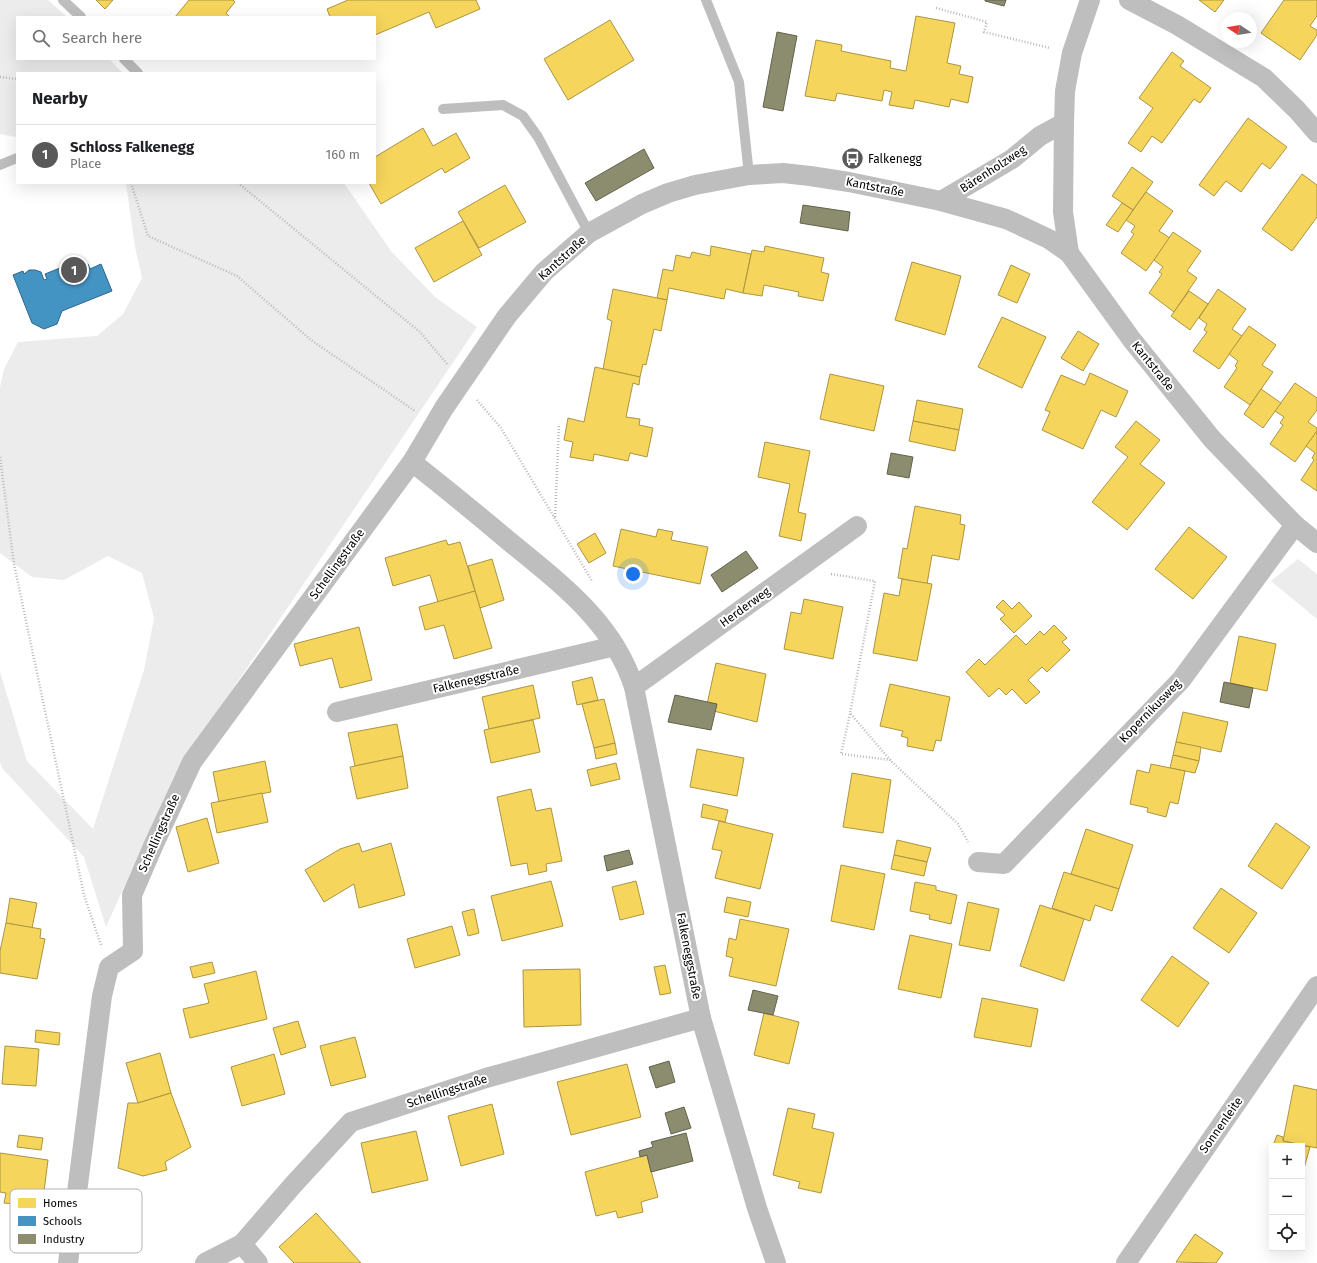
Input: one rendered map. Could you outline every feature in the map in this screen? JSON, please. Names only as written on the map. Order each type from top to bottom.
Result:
[{"type":"street","points":[[1069,253],[1063,212],[1064,123],[1066,91],[1072,53],[1090,0]]},
{"type":"street","points":[[1129,0],[1177,25],[1264,78],[1297,110],[1317,133]]},
{"type":"street","name":"Bärenholzweg","points":[[941,201],[1012,159],[1040,136],[1064,123]]},
{"type":"street","name":"Kantstraße","points":[[412,462],[444,408],[507,316],[544,272],[589,233],[635,207],[695,185],[749,175],[783,173],[849,182],[941,201],[1006,219],[1050,238],[1069,253],[1132,340],[1212,439],[1295,525],[1317,543]]},
{"type":"street","name":"Falkeneggstraße","points":[[412,462],[583,604],[597,620],[627,666],[634,687],[701,1018],[757,1208],[776,1263]]},
{"type":"street","name":"Schellingstraße","points":[[109,967],[133,950],[132,895],[192,762],[412,462]]},
{"type":"street","name":"Kopernikusweg","points":[[978,862],[1004,864],[1181,680],[1295,525]]},
{"type":"street","name":"Herderweg","points":[[634,687],[856,526]]},
{"type":"street","name":"Falkeneggstraße","points":[[337,712],[615,646]]},
{"type":"street","points":[[77,1189],[102,996],[109,967]]},
{"type":"street","name":"Sonnenleite","points":[[1126,1263],[1317,986]]},
{"type":"street","name":"Schellingstraße","points":[[205,1263],[242,1244],[292,1185],[351,1122],[486,1078],[701,1018]]},
{"type":"street","points":[[242,1244],[258,1263]]},
{"type":"street","points":[[68,1263],[69,1253]]},
{"type":"lane","points":[[63,0],[79,16]]},
{"type":"lane","points":[[706,0],[739,82],[749,175]]},
{"type":"lane","points":[[125,60],[137,72]]},
{"type":"lane","points":[[443,109],[503,105],[523,116],[538,137],[589,233]]},
{"type":"lane","points":[[0,165],[16,158]]},
{"type":"path","points":[[936,8],[987,22],[984,32],[1072,53]]},
{"type":"path","points":[[0,77],[16,79]]},
{"type":"path","points":[[131,184],[148,236],[237,276],[311,340],[419,414]]},
{"type":"path","points":[[555,517],[559,424]]},
{"type":"path","points":[[0,456],[14,564],[84,895],[109,967]]},
{"type":"path","points":[[798,569],[875,581],[842,754],[892,761]]},
{"type":"path","points":[[850,713],[892,761],[958,824],[978,862]]},
{"type":"shaded area","points":[[0,0],[48,0],[66,16],[16,16],[16,60],[110,60],[122,72],[16,72],[16,137],[0,134]]},
{"type":"shaded area","points":[[126,184],[345,184],[391,251],[435,297],[477,327],[174,776],[106,927],[84,857],[2,768],[0,762],[0,672],[27,761],[93,829],[144,670],[154,618],[142,573],[108,556],[64,580],[32,577],[0,553],[0,387],[4,369],[18,342],[97,336],[123,314],[142,278],[135,247]]},
{"type":"shaded area","points":[[1298,559],[1317,574],[1317,619],[1271,581]]},
{"type":"building: Homes","points":[[96,0],[113,0],[105,9]]},
{"type":"building: Homes","points":[[189,0],[233,0],[235,2],[226,13],[229,16],[176,16]]},
{"type":"building: Homes","points":[[348,0],[476,0],[480,9],[436,28],[429,12],[376,35],[376,16],[330,16],[327,9]]},
{"type":"building: Homes","points":[[1199,0],[1224,0],[1215,12]]},
{"type":"building: Homes","points":[[1284,0],[1317,0],[1317,16],[1310,26],[1317,30],[1317,35],[1300,60],[1261,33]]},
{"type":"building: Homes","points":[[916,16],[955,23],[947,63],[961,66],[959,74],[973,77],[968,103],[951,99],[949,107],[915,100],[913,109],[889,105],[892,92],[884,90],[882,101],[837,93],[835,101],[805,96],[816,40],[842,45],[841,51],[891,61],[890,68],[906,71]]},
{"type":"building: Homes","points":[[610,20],[634,60],[568,100],[544,59]]},
{"type":"building: Homes","points":[[1172,52],[1184,61],[1180,66],[1211,88],[1200,103],[1194,99],[1162,143],[1152,136],[1141,152],[1128,143],[1153,108],[1139,98]]},
{"type":"building: Homes","points":[[1248,118],[1287,147],[1270,169],[1262,163],[1241,192],[1226,181],[1214,196],[1199,185]]},
{"type":"building: Homes","points":[[423,128],[433,146],[456,133],[470,158],[445,173],[442,168],[381,204],[370,184],[376,184],[376,156]]},
{"type":"building: Homes","points":[[1132,167],[1153,182],[1133,210],[1112,196]]},
{"type":"building: Homes","points":[[1302,174],[1317,185],[1317,217],[1292,251],[1262,229]]},
{"type":"building: Homes","points":[[505,185],[526,222],[479,248],[458,212]]},
{"type":"building: Homes","points":[[1146,192],[1173,211],[1159,231],[1170,238],[1146,271],[1121,253],[1134,234],[1131,232],[1135,226],[1126,220]]},
{"type":"building: Homes","points":[[1122,203],[1133,210],[1118,232],[1106,225]]},
{"type":"building: Homes","points":[[463,221],[482,255],[434,282],[415,248]]},
{"type":"building: Homes","points":[[1173,232],[1201,251],[1187,271],[1197,278],[1174,312],[1149,293],[1162,274],[1159,272],[1163,267],[1154,260]]},
{"type":"building: Homes","points":[[711,246],[751,254],[743,293],[726,289],[724,299],[669,288],[667,300],[657,298],[663,269],[673,271],[676,255],[690,258],[692,252],[710,256]]},
{"type":"building: Homes","points":[[765,246],[824,258],[821,272],[829,274],[823,301],[798,296],[799,292],[764,285],[762,296],[743,293],[752,250],[764,252]]},
{"type":"building: Homes","points":[[912,262],[961,276],[945,335],[895,320]]},
{"type":"building: Homes","points":[[1011,265],[1030,274],[1017,303],[998,295]]},
{"type":"building: Homes","points":[[613,289],[667,300],[661,331],[654,329],[646,365],[643,364],[640,377],[603,369],[612,321],[607,319]]},
{"type":"building: Homes","points":[[1218,289],[1246,309],[1232,329],[1242,336],[1219,369],[1193,351],[1207,332],[1204,330],[1207,324],[1199,318]]},
{"type":"building: Homes","points":[[1189,291],[1208,304],[1190,330],[1171,316]]},
{"type":"building: Homes","points":[[1002,317],[1046,337],[1022,388],[978,367]]},
{"type":"building: Homes","points":[[1249,326],[1276,345],[1262,365],[1273,372],[1250,405],[1224,387],[1237,368],[1235,366],[1238,361],[1229,354]]},
{"type":"building: Homes","points":[[1078,331],[1099,344],[1083,371],[1061,358]]},
{"type":"building: Homes","points":[[595,367],[640,377],[639,385],[633,383],[626,417],[640,419],[639,425],[653,428],[647,457],[630,453],[628,461],[594,454],[593,461],[570,457],[573,442],[564,440],[568,418],[584,422]]},
{"type":"building: Homes","points":[[1090,373],[1128,391],[1116,417],[1101,410],[1083,449],[1042,430],[1050,412],[1045,410],[1061,375],[1085,385]]},
{"type":"building: Homes","points":[[830,374],[884,386],[874,431],[820,419]]},
{"type":"building: Homes","points":[[1295,383],[1317,398],[1317,410],[1308,422],[1317,428],[1317,431],[1295,462],[1270,444],[1283,425],[1280,423],[1284,417],[1275,411]]},
{"type":"building: Homes","points":[[1261,389],[1281,403],[1263,428],[1244,414]]},
{"type":"building: Homes","points":[[917,400],[963,409],[959,430],[913,421]]},
{"type":"building: Homes","points":[[913,421],[959,430],[955,451],[909,441]]},
{"type":"building: Homes","points":[[1136,421],[1160,440],[1140,464],[1165,483],[1127,530],[1092,502],[1128,457],[1115,447]]},
{"type":"building: Homes","points":[[1317,431],[1317,491],[1301,480],[1314,460],[1312,458],[1315,453],[1306,446]]},
{"type":"building: Homes","points":[[765,442],[810,451],[798,512],[806,514],[801,541],[779,536],[790,484],[758,477]]},
{"type":"building: Homes","points":[[915,506],[961,515],[960,524],[965,525],[959,560],[932,555],[927,584],[898,578],[903,548],[907,549]]},
{"type":"building: Homes","points":[[1189,527],[1227,557],[1193,599],[1155,569]]},
{"type":"building: Homes","points":[[621,529],[656,537],[658,529],[673,532],[671,540],[708,547],[700,584],[613,566]]},
{"type":"building: Homes","points":[[595,533],[606,553],[589,563],[577,544]]},
{"type":"building: Homes","points":[[446,540],[448,545],[460,542],[475,591],[438,602],[430,575],[393,586],[385,558]]},
{"type":"building: Homes","points":[[492,559],[504,600],[480,608],[468,566]]},
{"type":"building: Homes","points":[[902,579],[932,584],[917,661],[873,653],[884,593],[899,596]]},
{"type":"building: Homes","points":[[475,591],[492,648],[454,659],[444,625],[425,630],[419,607]]},
{"type":"building: Homes","points":[[804,599],[843,607],[833,659],[784,649],[791,612],[801,614]]},
{"type":"building: Homes","points":[[1003,600],[1012,609],[1019,602],[1032,616],[1014,633],[1000,619],[1005,615],[996,607]]},
{"type":"building: Homes","points":[[1054,625],[1067,638],[1062,642],[1070,650],[1047,672],[1042,667],[1028,680],[1040,692],[1026,704],[1012,689],[1006,695],[999,688],[989,697],[966,672],[979,659],[985,665],[1016,635],[1026,645],[1040,631],[1044,635]]},
{"type":"building: Homes","points":[[359,627],[372,680],[340,688],[332,658],[300,666],[294,644]]},
{"type":"building: Homes","points":[[1239,636],[1276,644],[1267,691],[1230,683]]},
{"type":"building: Homes","points":[[716,663],[766,674],[757,722],[706,709]]},
{"type":"building: Homes","points":[[592,677],[598,700],[577,705],[572,682]]},
{"type":"building: Homes","points":[[890,684],[950,697],[941,741],[936,740],[933,751],[907,746],[908,738],[901,736],[903,731],[880,726]]},
{"type":"building: Homes","points":[[533,685],[540,718],[489,729],[482,697]]},
{"type":"building: Homes","points":[[604,699],[615,743],[594,748],[582,704]]},
{"type":"building: Homes","points":[[1183,712],[1228,722],[1221,752],[1176,742]]},
{"type":"building: Homes","points":[[533,720],[540,752],[491,763],[484,730]]},
{"type":"building: Homes","points":[[397,724],[403,756],[355,766],[348,733]]},
{"type":"building: Homes","points":[[1176,742],[1201,747],[1199,761],[1173,755]]},
{"type":"building: Homes","points":[[615,743],[617,754],[596,759],[594,748]]},
{"type":"building: Homes","points":[[697,749],[744,758],[737,796],[690,787]]},
{"type":"building: Homes","points":[[1173,755],[1199,761],[1195,773],[1170,768]]},
{"type":"building: Homes","points":[[403,756],[408,788],[357,799],[350,767]]},
{"type":"building: Homes","points":[[265,761],[271,792],[219,802],[213,772]]},
{"type":"building: Homes","points":[[616,763],[620,779],[591,786],[587,770]]},
{"type":"building: Homes","points":[[1151,764],[1185,771],[1178,804],[1170,802],[1166,817],[1147,812],[1148,808],[1130,804],[1137,770],[1149,773]]},
{"type":"building: Homes","points":[[852,773],[891,780],[883,833],[843,827]]},
{"type":"building: Homes","points":[[531,789],[536,811],[551,808],[562,861],[546,864],[547,871],[529,875],[527,863],[511,866],[497,797]]},
{"type":"building: Homes","points":[[262,793],[268,822],[217,833],[211,803]]},
{"type":"building: Homes","points":[[703,804],[728,810],[725,822],[701,817]]},
{"type":"building: Homes","points":[[207,818],[219,863],[188,872],[176,827]]},
{"type":"building: Homes","points":[[719,821],[773,834],[760,889],[715,878],[722,851],[712,849]]},
{"type":"building: Homes","points":[[1276,823],[1310,847],[1282,889],[1248,866]]},
{"type":"building: Homes","points":[[1086,829],[1133,845],[1119,889],[1071,874]]},
{"type":"building: Homes","points":[[897,840],[931,848],[927,862],[894,855]]},
{"type":"building: Homes","points":[[359,843],[362,852],[391,843],[405,895],[359,908],[354,884],[324,902],[305,870],[340,849]]},
{"type":"building: Homes","points":[[894,855],[927,862],[924,876],[891,869]]},
{"type":"building: Homes","points":[[841,865],[885,874],[874,930],[831,921]]},
{"type":"building: Homes","points":[[1064,872],[1119,889],[1112,911],[1095,905],[1090,921],[1052,908]]},
{"type":"building: Homes","points":[[551,881],[563,926],[502,941],[491,896]]},
{"type":"building: Homes","points":[[636,881],[644,914],[620,920],[612,887]]},
{"type":"building: Homes","points":[[915,882],[936,886],[936,890],[957,895],[951,924],[929,919],[930,915],[910,911]]},
{"type":"building: Homes","points":[[1221,888],[1257,913],[1229,953],[1193,928]]},
{"type":"building: Homes","points":[[727,897],[751,902],[748,917],[724,912]]},
{"type":"building: Homes","points":[[10,898],[37,903],[32,928],[6,923]]},
{"type":"building: Homes","points":[[968,902],[999,909],[990,951],[959,945]]},
{"type":"building: Homes","points":[[1040,905],[1084,919],[1064,981],[1020,966]]},
{"type":"building: Homes","points":[[474,909],[479,933],[468,936],[462,912]]},
{"type":"building: Homes","points":[[740,919],[789,929],[776,986],[729,976],[733,958],[726,956],[729,938],[736,940]]},
{"type":"building: Homes","points":[[6,923],[41,929],[40,938],[45,939],[37,979],[0,973],[0,951]]},
{"type":"building: Homes","points":[[452,926],[460,955],[415,968],[407,939]]},
{"type":"building: Homes","points":[[910,935],[952,944],[941,998],[898,989]]},
{"type":"building: Homes","points":[[1172,956],[1209,983],[1178,1027],[1141,1000]]},
{"type":"building: Homes","points":[[212,962],[215,973],[193,978],[190,967]]},
{"type":"building: Homes","points":[[665,965],[671,993],[660,995],[654,967]]},
{"type":"building: Homes","points":[[580,969],[581,1025],[524,1027],[523,970]]},
{"type":"building: Homes","points":[[256,971],[267,1019],[190,1038],[183,1009],[209,1003],[204,984]]},
{"type":"building: Homes","points":[[982,998],[1038,1009],[1031,1047],[974,1037]]},
{"type":"building: Homes","points":[[764,1013],[799,1022],[789,1064],[754,1055]]},
{"type":"building: Homes","points":[[298,1021],[306,1047],[281,1055],[273,1028]]},
{"type":"building: Homes","points":[[36,1030],[60,1033],[59,1045],[35,1042]]},
{"type":"building: Homes","points":[[355,1037],[366,1077],[331,1086],[320,1046]]},
{"type":"building: Homes","points":[[5,1046],[39,1049],[36,1086],[2,1084]]},
{"type":"building: Homes","points":[[160,1053],[171,1093],[138,1103],[126,1063]]},
{"type":"building: Homes","points":[[274,1054],[285,1094],[242,1106],[231,1067]]},
{"type":"building: Homes","points":[[627,1064],[641,1117],[571,1135],[557,1082]]},
{"type":"building: Homes","points":[[1294,1085],[1317,1090],[1317,1148],[1305,1146],[1305,1143],[1283,1141]]},
{"type":"building: Homes","points":[[171,1093],[191,1147],[165,1162],[167,1170],[143,1176],[118,1168],[128,1103],[138,1103]]},
{"type":"building: Homes","points":[[492,1104],[504,1154],[461,1166],[448,1116]]},
{"type":"building: Homes","points":[[788,1108],[815,1114],[812,1128],[834,1133],[821,1193],[798,1188],[800,1182],[773,1175]]},
{"type":"building: Homes","points":[[416,1131],[428,1180],[372,1193],[361,1143]]},
{"type":"building: Homes","points":[[19,1135],[43,1138],[41,1150],[17,1147]]},
{"type":"building: Homes","points":[[1277,1135],[1283,1137],[1283,1141],[1292,1143],[1274,1143]]},
{"type":"building: Homes","points":[[1305,1146],[1310,1147],[1305,1165]]},
{"type":"building: Homes","points":[[0,1153],[48,1160],[44,1189],[10,1189],[10,1204],[4,1203],[6,1193],[0,1192]]},
{"type":"building: Homes","points":[[647,1155],[658,1197],[641,1202],[643,1212],[618,1218],[616,1211],[596,1216],[585,1172]]},
{"type":"building: Homes","points":[[316,1213],[361,1263],[294,1263],[279,1247]]},
{"type":"building: Homes","points":[[1195,1234],[1223,1253],[1216,1263],[1176,1262]]},
{"type":"building: Schools","points":[[70,264],[72,270],[88,264],[90,269],[101,264],[112,291],[62,311],[57,324],[44,329],[32,323],[13,275],[23,271],[24,274],[29,270],[35,270],[41,272],[44,280],[47,279],[45,274]]},
{"type":"building: Industry","points":[[985,0],[1006,0],[1004,6]]},
{"type":"building: Industry","points":[[777,32],[797,36],[783,111],[763,107]]},
{"type":"building: Industry","points":[[644,149],[654,168],[596,201],[585,183]]},
{"type":"building: Industry","points":[[803,205],[850,212],[848,231],[800,223]]},
{"type":"building: Industry","points":[[891,453],[913,457],[909,478],[887,474]]},
{"type":"building: Industry","points":[[746,551],[758,568],[722,592],[711,575]]},
{"type":"building: Industry","points":[[1224,682],[1253,688],[1249,708],[1220,702]]},
{"type":"building: Industry","points":[[675,695],[717,704],[711,730],[668,722]]},
{"type":"building: Industry","points":[[629,850],[633,864],[607,871],[604,856]]},
{"type":"building: Industry","points":[[753,990],[778,996],[773,1015],[748,1010]]},
{"type":"building: Industry","points":[[669,1061],[675,1082],[656,1088],[649,1067]]},
{"type":"building: Industry","points":[[684,1107],[691,1128],[671,1134],[665,1113]]},
{"type":"building: Industry","points":[[686,1133],[693,1161],[651,1172],[647,1155],[640,1157],[639,1151],[653,1147],[651,1142]]},
{"type":"place","name":"Falkenegg","points":[[852,159]]},
{"type":"place","name":"Schloss Falkenegg","points":[[74,270]]}]
